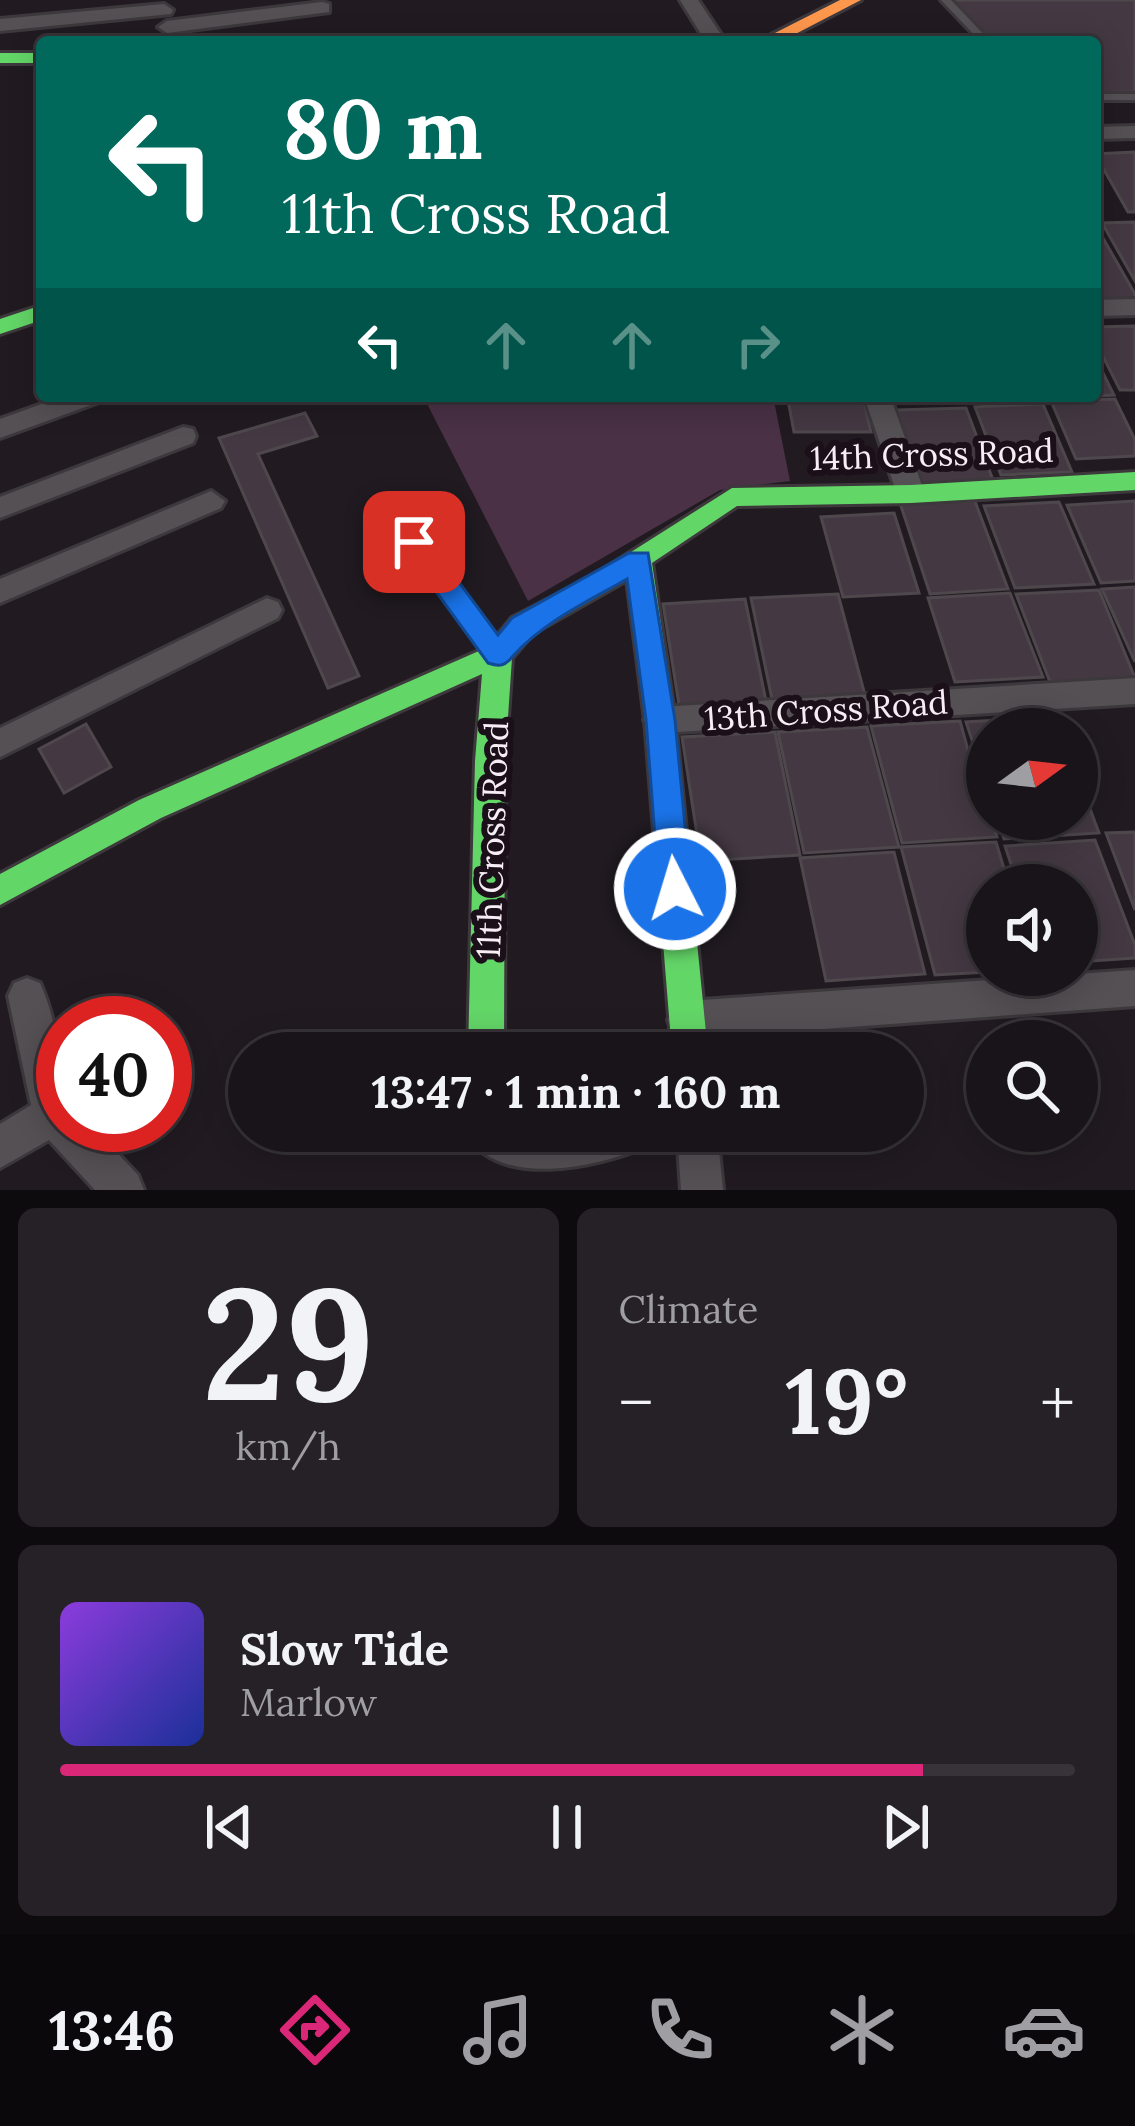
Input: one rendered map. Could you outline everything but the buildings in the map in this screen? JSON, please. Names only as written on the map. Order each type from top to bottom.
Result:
[{"type":"street","points":[[689,0],[712,36]]},
{"type":"street","points":[[778,36],[849,1]]},
{"type":"street","points":[[0,25],[166,20],[322,8]]},
{"type":"street","points":[[0,58],[36,58]]},
{"type":"street","points":[[1101,133],[1135,132]]},
{"type":"street","points":[[1101,308],[1135,307]]},
{"type":"street","points":[[0,327],[36,314]]},
{"type":"street","points":[[0,429],[74,402]]},
{"type":"street","points":[[880,402],[911,494]]},
{"type":"street","points":[[0,508],[183,436]]},
{"type":"street","name":"14th Cross Road","points":[[638,560],[732,497],[911,494],[1135,481]]},
{"type":"street","points":[[0,592],[212,501]]},
{"type":"street","points":[[0,890],[150,808],[498,655],[522,626],[638,560],[660,720],[688,1032]]},
{"type":"street","points":[[0,742],[267,610]]},
{"type":"street","name":"11th Cross Road","points":[[486,1032],[490,760],[498,655]]},
{"type":"street","name":"13th Cross Road","points":[[660,720],[1135,691]]},
{"type":"street","points":[[734,1032],[1135,988]]},
{"type":"street","points":[[27,996],[36,1030]]},
{"type":"street","points":[[0,1148],[36,1132]]},
{"type":"street","points":[[88,1152],[123,1190]]},
{"type":"street","points":[[515,1152],[562,1152]]},
{"type":"street","points":[[699,1152],[702,1190]]},
{"type":"lane","points":[[946,0],[980,36]]},
{"type":"lane","points":[[1101,98],[1135,97]]},
{"type":"lane","points":[[391,511],[498,655]]},
{"type":"shaded area","points":[[426,402],[774,402],[790,481],[720,490],[528,601]]},
{"type":"traffic: fast","points":[[0,58],[36,58]]},
{"type":"traffic: fast","points":[[0,327],[36,314]]},
{"type":"traffic: fast","points":[[486,1032],[490,761],[498,655],[522,626],[599,585],[732,497],[911,494],[1135,481]]},
{"type":"traffic: fast","points":[[638,560],[660,720],[688,1032]]},
{"type":"traffic: fast","points":[[0,890],[150,809],[498,655]]},
{"type":"traffic: slow","points":[[778,36],[853,0]]},
{"type":"route","points":[[414,542],[498,655],[522,626],[638,560],[660,720],[675,889]]}]
